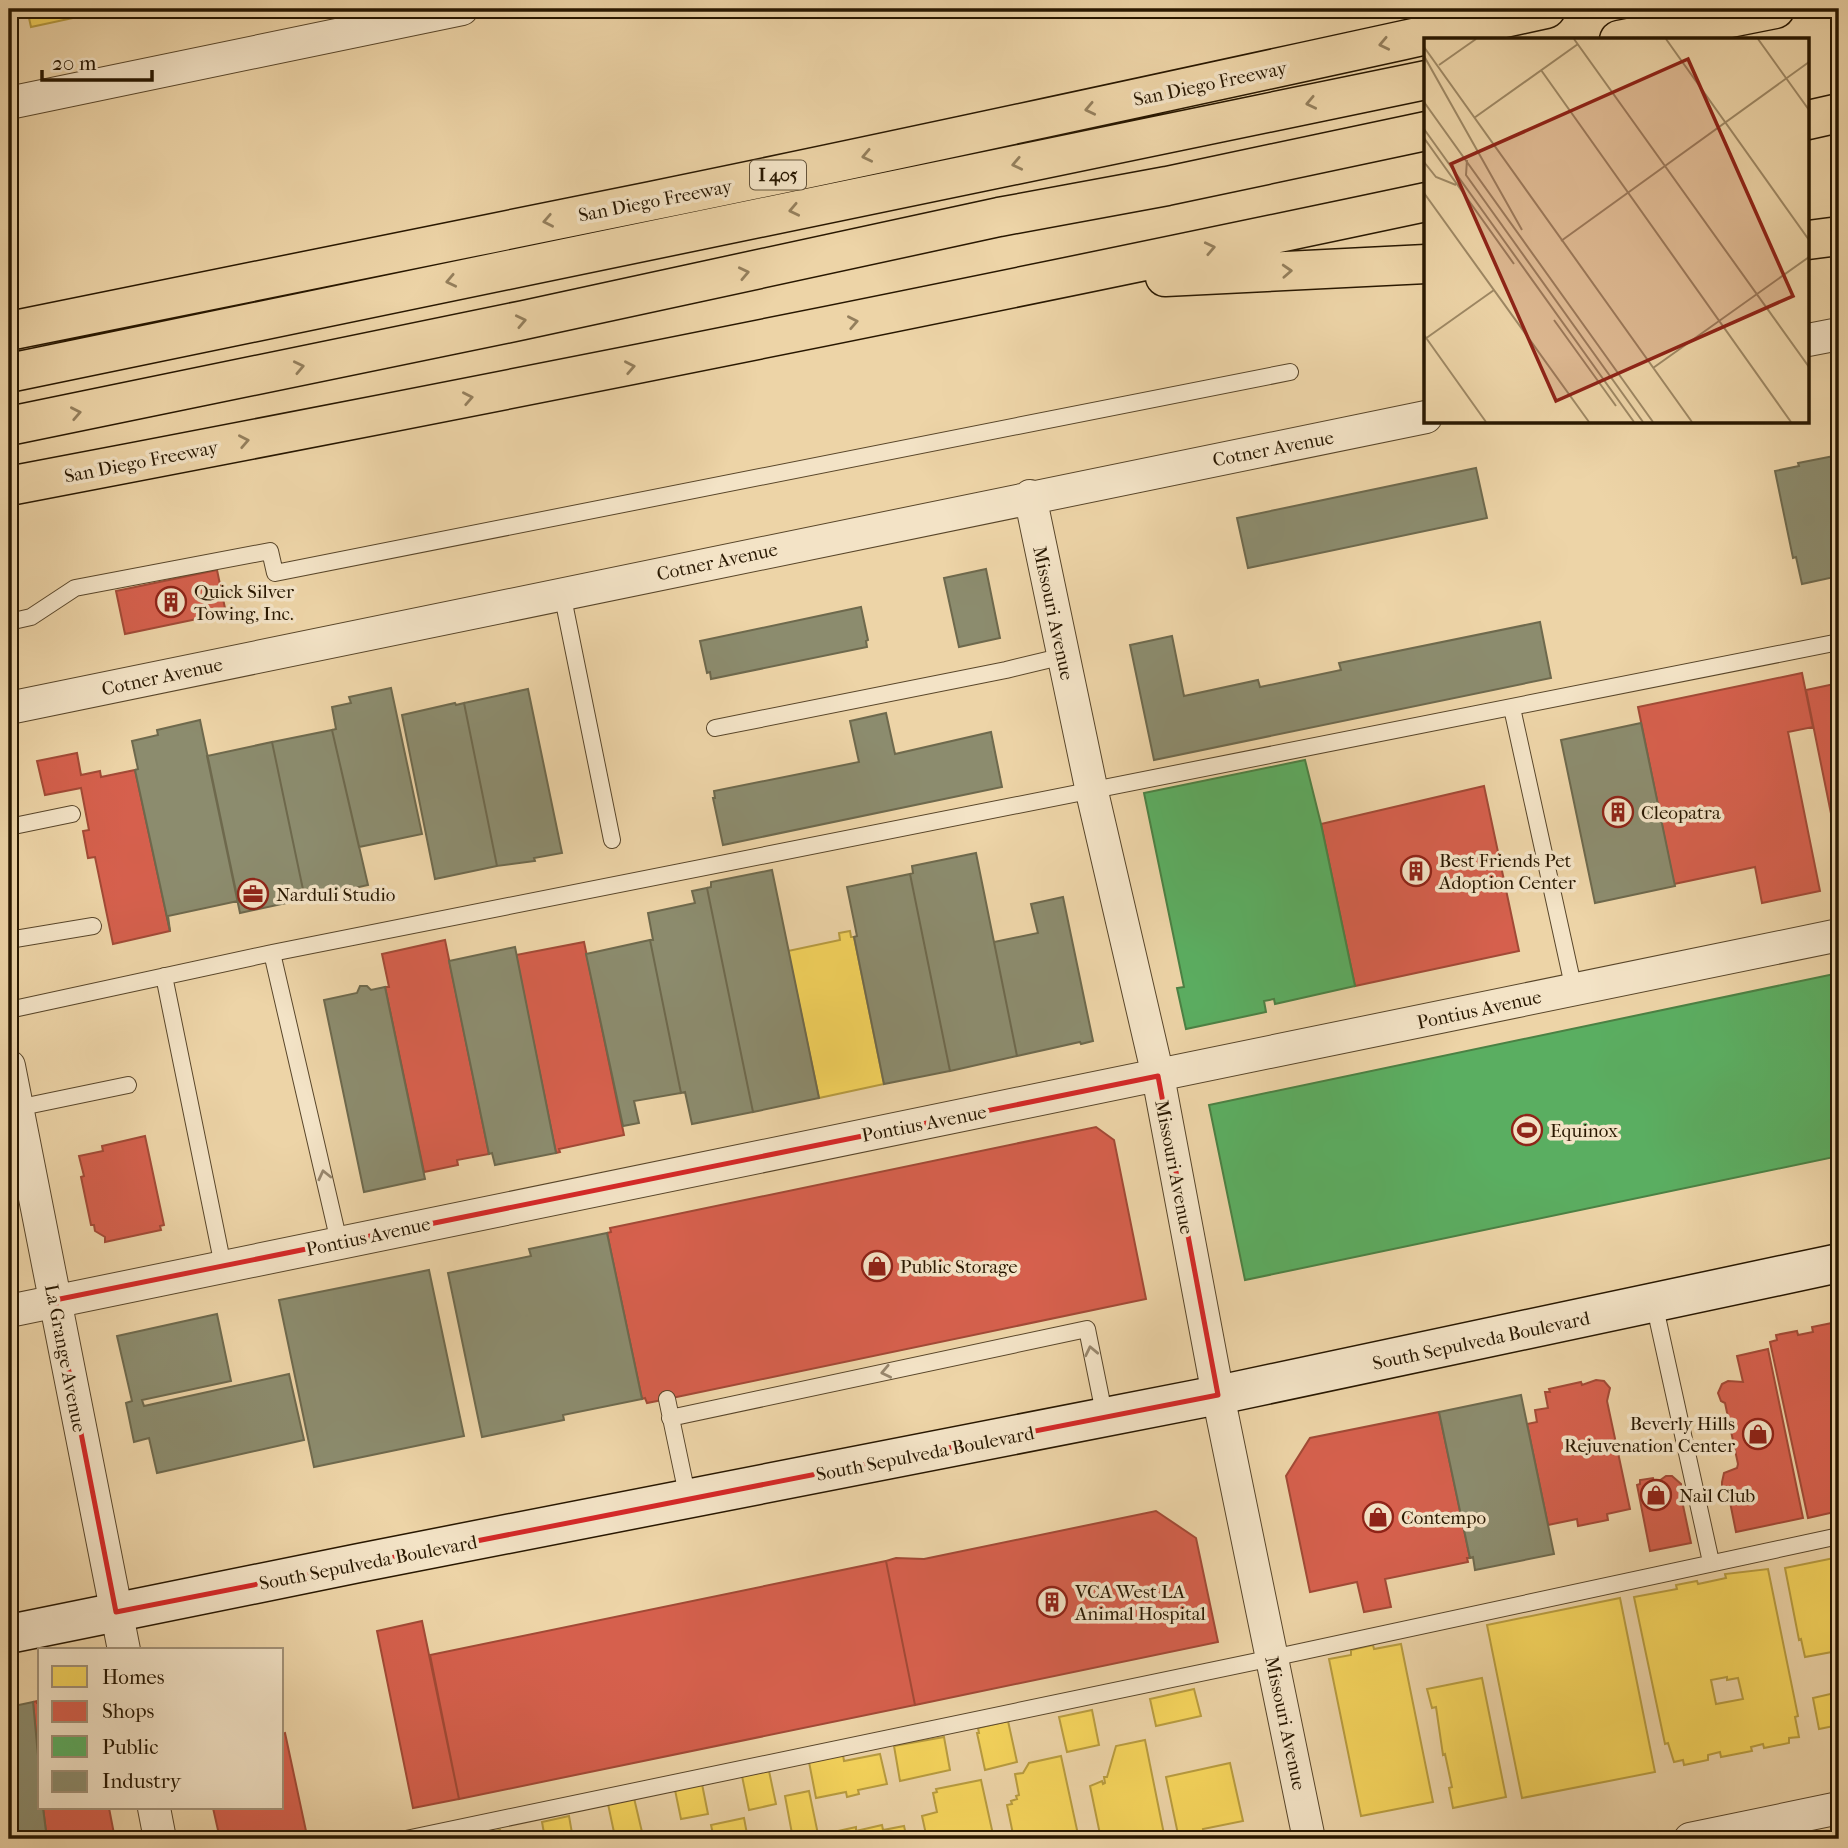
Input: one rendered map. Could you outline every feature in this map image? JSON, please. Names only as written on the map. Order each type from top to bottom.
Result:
[{"type":"highway","name":"San Diego Freeway","points":[[9,331],[1003,128],[1546,9]]},
{"type":"highway","points":[[1629,38],[1775,9]]},
{"type":"highway","points":[[9,373],[1424,80]]},
{"type":"highway","points":[[9,426],[524,320],[999,217],[1167,186],[1424,131]]},
{"type":"highway","name":"San Diego Freeway","points":[[9,486],[1047,283],[1424,202]]},
{"type":"highway","points":[[1810,240],[1839,236]]},
{"type":"highway","points":[[1047,283],[1424,264]]},
{"type":"main road","name":"South Sepulveda Boulevard","points":[[9,1634],[1105,1418],[1839,1262]]},
{"type":"street","points":[[9,103],[462,9]]},
{"type":"street","points":[[1810,340],[1839,334]]},
{"type":"street","name":"Cotner Avenue","points":[[9,708],[1030,496],[1424,417]]},
{"type":"street","name":"Missouri Avenue","points":[[1030,496],[1092,792],[1157,1076],[1218,1395],[1310,1839]]},
{"type":"street","name":"Pontius Avenue","points":[[9,1311],[1839,935]]},
{"type":"street","name":"La Grange Avenue","points":[[9,1066],[124,1648]]},
{"type":"street","points":[[1689,1839],[1746,1833],[1839,1808]]},
{"type":"street","points":[[154,1810],[160,1839]]},
{"type":"lane","points":[[9,622],[31,617],[75,588],[270,551],[275,573],[1290,372]]},
{"type":"lane","points":[[562,593],[612,840]]},
{"type":"lane","points":[[9,1010],[272,953],[1839,642]]},
{"type":"lane","points":[[715,728],[1064,656]]},
{"type":"lane","points":[[1512,708],[1574,990]]},
{"type":"lane","points":[[9,827],[72,814]]},
{"type":"lane","points":[[9,940],[93,926]]},
{"type":"lane","points":[[272,953],[339,1242]]},
{"type":"lane","points":[[164,976],[223,1266]]},
{"type":"lane","points":[[17,1108],[128,1085]]},
{"type":"lane","points":[[1654,1303],[1711,1562]]},
{"type":"lane","points":[[670,1418],[1087,1329],[1105,1418]]},
{"type":"lane","points":[[667,1399],[688,1499]]},
{"type":"lane","points":[[406,1839],[1839,1536]]},
{"type":"highlighted area","points":[[1158,1076],[1218,1395],[116,1612],[55,1300]]},
{"type":"building: Homes","points":[[27,9],[101,9],[101,12],[31,27]]},
{"type":"building: Homes","points":[[850,931],[851,937],[854,937],[884,1084],[819,1098],[788,951],[840,940],[839,933]]},
{"type":"building: Homes","points":[[1839,1557],[1839,1658],[1833,1659],[1832,1652],[1805,1657],[1801,1639],[1799,1640],[1785,1568]]},
{"type":"building: Homes","points":[[1768,1569],[1798,1716],[1795,1717],[1799,1737],[1789,1738],[1789,1743],[1764,1748],[1763,1744],[1751,1747],[1752,1751],[1721,1757],[1720,1752],[1708,1755],[1708,1760],[1684,1765],[1683,1760],[1674,1762],[1668,1743],[1665,1744],[1634,1597],[1677,1589],[1676,1585],[1726,1578],[1725,1574]],"holes":[[[1727,1677],[1727,1680],[1738,1678],[1743,1699],[1716,1704],[1711,1680]]]},
{"type":"building: Homes","points":[[1620,1598],[1655,1772],[1522,1798],[1487,1625]]},
{"type":"building: Homes","points":[[1401,1644],[1433,1802],[1361,1816],[1329,1659],[1351,1655],[1351,1650],[1373,1645],[1374,1649]]},
{"type":"building: Homes","points":[[1482,1678],[1506,1797],[1453,1808],[1449,1788],[1452,1787],[1445,1754],[1443,1755],[1436,1707],[1432,1708],[1427,1689]]},
{"type":"building: Homes","points":[[1194,1689],[1201,1716],[1156,1726],[1150,1699]]},
{"type":"building: Homes","points":[[1839,1692],[1839,1725],[1819,1729],[1813,1698]]},
{"type":"building: Homes","points":[[1092,1710],[1099,1745],[1067,1752],[1059,1717]]},
{"type":"building: Homes","points":[[1008,1721],[1017,1762],[985,1770],[978,1728]]},
{"type":"building: Homes","points":[[944,1737],[950,1770],[900,1781],[894,1746]]},
{"type":"building: Homes","points":[[1145,1740],[1165,1839],[1101,1839],[1090,1786],[1102,1781],[1105,1783],[1104,1777],[1107,1777],[1116,1746]]},
{"type":"building: Homes","points":[[880,1754],[887,1784],[858,1790],[859,1794],[847,1797],[846,1792],[816,1798],[809,1762],[843,1755],[844,1761]]},
{"type":"building: Homes","points":[[1061,1756],[1079,1839],[1014,1839],[1007,1805],[1012,1804],[1011,1801],[1019,1795],[1015,1774],[1023,1773],[1029,1763]]},
{"type":"building: Homes","points":[[1230,1763],[1243,1821],[1203,1829],[1205,1839],[1179,1839],[1166,1777]]},
{"type":"building: Homes","points":[[769,1771],[776,1804],[749,1810],[742,1776]]},
{"type":"building: Homes","points":[[981,1780],[994,1839],[927,1839],[922,1816],[937,1812],[933,1793],[937,1792],[936,1789]]},
{"type":"building: Homes","points":[[702,1784],[708,1814],[681,1819],[675,1790]]},
{"type":"building: Homes","points":[[809,1791],[819,1839],[793,1839],[785,1796]]},
{"type":"building: Homes","points":[[634,1798],[642,1832],[615,1837],[608,1804]]},
{"type":"building: Homes","points":[[569,1816],[573,1839],[545,1839],[542,1822]]},
{"type":"building: Homes","points":[[744,1818],[748,1839],[714,1839],[711,1825]]},
{"type":"building: Homes","points":[[882,1825],[883,1830],[904,1826],[907,1839],[840,1839],[838,1831],[856,1827],[856,1831]]},
{"type":"building: Homes","points":[[500,1830],[502,1839],[476,1839],[475,1836]]},
{"type":"building: Shops","name":"Quick Silver Towing, Inc.","points":[[217,570],[226,613],[125,634],[116,591]]},
{"type":"building: Shops","points":[[1802,673],[1813,727],[1788,732],[1820,891],[1762,903],[1755,867],[1674,884],[1638,707]]},
{"type":"building: Shops","points":[[1839,683],[1839,853],[1806,690]]},
{"type":"building: Shops","points":[[77,753],[81,775],[100,771],[101,777],[135,770],[170,931],[113,944],[95,857],[88,858],[83,831],[89,830],[81,788],[45,795],[37,761]]},
{"type":"building: Shops","name":"Best Friends Pet Adoption Center","points":[[1484,786],[1519,951],[1355,986],[1321,824]]},
{"type":"building: Shops","points":[[445,940],[489,1154],[457,1160],[458,1165],[424,1172],[385,987],[389,987],[382,954]]},
{"type":"building: Shops","points":[[584,942],[624,1135],[559,1149],[560,1152],[556,1153],[516,955]]},
{"type":"building: Shops","name":"Public Storage","points":[[1096,1127],[1114,1140],[1146,1299],[647,1403],[645,1398],[642,1399],[607,1233],[611,1232],[610,1228]]},
{"type":"building: Shops","points":[[145,1136],[164,1225],[160,1226],[161,1230],[105,1242],[105,1237],[91,1225],[79,1156],[103,1151],[102,1146]]},
{"type":"building: Shops","points":[[1832,1323],[1833,1329],[1839,1327],[1839,1511],[1808,1518],[1770,1342],[1777,1340],[1776,1335],[1797,1331],[1798,1335],[1813,1332],[1812,1327]]},
{"type":"building: Shops","name":"Beverly Hills Rejuvenation Center","points":[[1768,1349],[1803,1518],[1736,1532],[1728,1492],[1722,1487],[1722,1482],[1724,1473],[1737,1468],[1738,1464],[1725,1403],[1721,1401],[1718,1393],[1722,1384],[1728,1381],[1743,1382],[1737,1356]]},
{"type":"building: Shops","points":[[1596,1380],[1604,1381],[1610,1388],[1607,1401],[1630,1509],[1607,1514],[1608,1520],[1578,1526],[1577,1519],[1548,1525],[1527,1424],[1537,1422],[1535,1410],[1548,1408],[1545,1392],[1550,1392],[1549,1389],[1581,1382],[1582,1385]]},
{"type":"building: Shops","name":"Contempo","points":[[1439,1412],[1470,1558],[1467,1558],[1468,1562],[1385,1579],[1391,1607],[1364,1612],[1357,1582],[1310,1592],[1286,1476],[1310,1438]]},
{"type":"building: Shops","points":[[1666,1476],[1672,1476],[1681,1484],[1691,1543],[1650,1551],[1637,1485],[1640,1480],[1653,1478],[1654,1481],[1659,1481]]},
{"type":"building: Shops","name":"VCA West LA Animal Hospital","points":[[1156,1511],[1196,1538],[1218,1642],[915,1705],[886,1561],[896,1558],[924,1559]]},
{"type":"building: Shops","points":[[886,1561],[915,1705],[459,1799],[430,1655]]},
{"type":"building: Shops","points":[[422,1621],[459,1799],[413,1808],[377,1631]]},
{"type":"building: Shops","points":[[33,1702],[38,1703],[38,1756]]},
{"type":"building: Shops","points":[[284,1733],[306,1831],[265,1839],[220,1839],[213,1810],[284,1810]]},
{"type":"building: Shops","points":[[43,1810],[109,1810],[115,1839],[47,1839]]},
{"type":"building: Public","points":[[1305,760],[1355,986],[1275,1004],[1274,999],[1264,1001],[1266,1012],[1186,1029],[1177,988],[1184,987],[1144,793]]},
{"type":"building: Public","name":"Equinox","points":[[1839,973],[1839,1156],[1245,1280],[1209,1105]]},
{"type":"building: Industry","points":[[1839,455],[1839,576],[1802,584],[1796,557],[1793,558],[1775,471],[1799,466],[1798,463]]},
{"type":"building: Industry","points":[[1476,468],[1487,518],[1248,568],[1237,518]]},
{"type":"building: Industry","points":[[986,569],[1000,638],[959,647],[944,578]]},
{"type":"building: Industry","points":[[861,607],[867,647],[711,679],[710,672],[707,673],[700,641]]},
{"type":"building: Industry","points":[[1540,622],[1551,678],[1154,760],[1130,645],[1172,636],[1184,696],[1258,680],[1260,687],[1341,670],[1339,663]]},
{"type":"building: Industry","points":[[391,688],[422,834],[359,847],[332,730],[336,729],[332,707],[351,703],[349,697]]},
{"type":"building: Industry","points":[[528,689],[562,853],[534,858],[535,861],[497,866],[464,703]]},
{"type":"building: Industry","points":[[464,703],[497,866],[435,879],[402,715]]},
{"type":"building: Industry","points":[[886,713],[895,754],[991,732],[1002,787],[723,845],[713,798],[714,791],[859,762],[850,721]]},
{"type":"building: Industry","points":[[200,720],[238,901],[168,916],[170,931],[135,770],[138,769],[132,741],[158,735],[157,730]]},
{"type":"building: Industry","name":"Cleopatra","points":[[1641,723],[1675,886],[1595,903],[1561,740]]},
{"type":"building: Industry","points":[[332,730],[368,885],[305,899],[272,742]]},
{"type":"building: Industry","points":[[272,742],[305,899],[240,913],[207,756]]},
{"type":"building: Industry","points":[[976,853],[1017,1056],[950,1071],[910,874],[913,873],[912,866]]},
{"type":"building: Industry","points":[[772,870],[819,1098],[753,1112],[707,888],[711,887],[711,882]]},
{"type":"building: Industry","points":[[910,874],[950,1071],[884,1084],[854,937],[857,936],[847,887]]},
{"type":"building: Industry","points":[[707,888],[753,1112],[692,1124],[685,1092],[681,1093],[650,940],[653,940],[648,913],[695,903],[692,891]]},
{"type":"building: Industry","points":[[1063,897],[1093,1041],[1017,1056],[994,942],[1038,933],[1031,904]]},
{"type":"building: Industry","points":[[650,940],[681,1093],[634,1101],[639,1123],[623,1126],[586,954]]},
{"type":"building: Industry","points":[[515,947],[556,1153],[495,1165],[492,1153],[489,1154],[449,961]]},
{"type":"building: Industry","points":[[360,986],[367,986],[371,990],[385,987],[425,1179],[364,1192],[324,1000],[357,993]]},
{"type":"building: Industry","points":[[607,1233],[642,1399],[563,1415],[564,1420],[482,1437],[448,1273],[531,1256],[529,1249]]},
{"type":"building: Industry","points":[[429,1270],[464,1436],[314,1467],[279,1300]]},
{"type":"building: Industry","points":[[217,1314],[231,1381],[142,1400],[144,1406],[289,1374],[304,1440],[157,1473],[149,1438],[134,1442],[126,1403],[132,1401],[117,1336]]},
{"type":"building: Industry","points":[[1521,1395],[1554,1554],[1475,1570],[1473,1557],[1470,1558],[1439,1412]]},
{"type":"building: Industry","points":[[33,1702],[38,1756],[38,1810],[43,1810],[47,1839],[9,1839],[9,1707]]},
{"type":"place","name":"Quick Silver Towing, Inc.","points":[[171,602]]},
{"type":"place","name":"Cleopatra","points":[[1618,812]]},
{"type":"place","name":"Best Friends Pet Adoption Center","points":[[1416,871]]},
{"type":"place","name":"Narduli Studio","points":[[253,894]]},
{"type":"place","name":"Equinox","points":[[1527,1130]]},
{"type":"place","name":"Public Storage","points":[[877,1266]]},
{"type":"place","name":"Beverly Hills Rejuvenation Center","points":[[1758,1434]]},
{"type":"place","name":"Nail Club","points":[[1656,1495]]},
{"type":"place","name":"Contempo","points":[[1378,1517]]},
{"type":"place","name":"VCA West LA Animal Hospital","points":[[1052,1602]]}]
